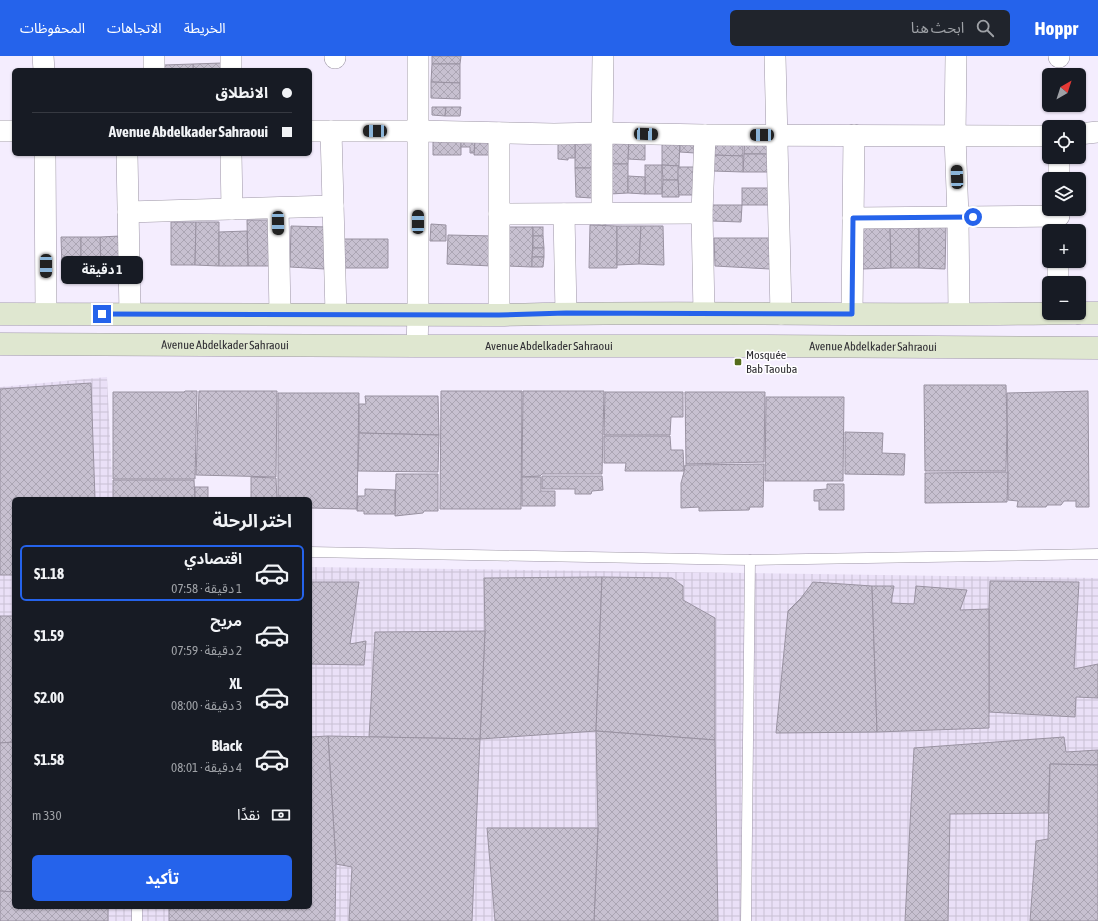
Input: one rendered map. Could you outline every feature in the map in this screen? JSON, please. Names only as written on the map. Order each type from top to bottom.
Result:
[{"type":"main road","points":[[1086,313],[1098,312]]},
{"type":"main road","points":[[0,314],[499,315],[566,313],[1042,313]]},
{"type":"main road","name":"Avenue Abdelkader Sahraoui","points":[[0,344],[1098,348]]},
{"type":"street","points":[[43,56],[44,68]]},
{"type":"street","points":[[154,56],[154,68]]},
{"type":"street","points":[[231,56],[231,68]]},
{"type":"street","points":[[417,346],[418,56]]},
{"type":"street","points":[[602,214],[603,56]]},
{"type":"street","points":[[775,56],[781,314]]},
{"type":"street","points":[[956,56],[955,136],[959,314]]},
{"type":"street","points":[[0,131],[12,131]]},
{"type":"street","points":[[312,131],[418,131],[554,134],[1042,136]]},
{"type":"street","points":[[331,131],[336,314]]},
{"type":"street","points":[[1086,133],[1098,132]]},
{"type":"street","points":[[499,133],[499,315]]},
{"type":"street","points":[[704,135],[702,214],[704,314]]},
{"type":"street","points":[[852,314],[854,135]]},
{"type":"street","points":[[45,156],[46,314]]},
{"type":"street","points":[[127,156],[130,314]]},
{"type":"street","points":[[231,156],[232,209]]},
{"type":"street","points":[[128,212],[333,206]]},
{"type":"street","points":[[278,208],[280,314]]},
{"type":"street","points":[[499,214],[702,214]]},
{"type":"street","points":[[564,214],[566,313]]},
{"type":"street","points":[[853,218],[958,217],[1059,219]]},
{"type":"lane","points":[[312,552],[750,560],[1098,554]]},
{"type":"lane","points":[[746,921],[750,560]]},
{"type":"lane","points":[[137,909],[137,921]]},
{"type":"shaded area","points":[[107,377],[113,497],[12,497],[12,909],[312,909],[312,567],[1098,578],[1098,921],[0,921],[0,387]]},
{"type":"building","points":[[432,56],[461,56],[460,64],[432,64]]},
{"type":"building","points":[[222,63],[222,68],[193,68],[193,64]]},
{"type":"building","points":[[193,64],[193,68],[164,68],[164,65]]},
{"type":"building","points":[[432,64],[460,64],[460,83],[431,82]]},
{"type":"building","points":[[431,82],[460,83],[460,99],[431,98]]},
{"type":"building","points":[[432,107],[446,107],[445,116],[432,115]]},
{"type":"building","points":[[446,107],[461,107],[460,116],[445,116]]},
{"type":"building","points":[[475,137],[491,138],[491,155],[474,155]]},
{"type":"building","points":[[662,137],[680,137],[679,166],[662,165]]},
{"type":"building","points":[[433,138],[461,140],[461,155],[433,155]]},
{"type":"building","points":[[610,138],[629,138],[628,164],[610,164]]},
{"type":"building","points":[[629,138],[645,138],[645,160],[628,159]]},
{"type":"building","points":[[713,138],[743,138],[743,156],[712,155]]},
{"type":"building","points":[[745,138],[771,139],[771,154],[744,154]]},
{"type":"building","points":[[461,140],[475,140],[474,153],[470,153],[470,147],[461,147]]},
{"type":"building","points":[[592,140],[592,168],[575,168],[575,142]]},
{"type":"building","points":[[558,141],[575,142],[575,158],[568,158],[568,160],[558,159]]},
{"type":"building","points":[[680,141],[696,141],[695,153],[680,152]]},
{"type":"building","points":[[744,154],[771,154],[771,172],[743,172]]},
{"type":"building","points":[[713,155],[743,156],[743,172],[713,171]]},
{"type":"building","points":[[610,164],[628,164],[628,193],[610,194]]},
{"type":"building","points":[[645,165],[662,165],[662,194],[645,194]]},
{"type":"building","points":[[662,165],[679,166],[678,180],[663,180]]},
{"type":"building","points":[[678,167],[695,167],[696,195],[678,195]]},
{"type":"building","points":[[575,168],[592,168],[592,198],[576,197]]},
{"type":"building","points":[[628,176],[645,177],[645,194],[628,193]]},
{"type":"building","points":[[663,180],[678,180],[679,197],[662,197]]},
{"type":"building","points":[[742,188],[771,188],[771,205],[742,205]]},
{"type":"building","points":[[712,205],[742,205],[741,222],[712,221]]},
{"type":"building","points":[[247,220],[269,220],[269,266],[248,266]]},
{"type":"building","points":[[171,222],[196,222],[195,265],[171,265]]},
{"type":"building","points":[[196,222],[219,222],[219,266],[195,265]]},
{"type":"building","points":[[890,222],[891,268],[862,269],[860,223]]},
{"type":"building","points":[[431,224],[446,225],[446,241],[430,241]]},
{"type":"building","points":[[590,225],[617,226],[617,268],[589,268]]},
{"type":"building","points":[[890,225],[919,225],[919,268],[891,268]]},
{"type":"building","points":[[919,225],[946,227],[945,269],[919,268]]},
{"type":"building","points":[[291,226],[327,227],[325,269],[290,267]]},
{"type":"building","points":[[617,226],[641,226],[639,264],[617,265]]},
{"type":"building","points":[[641,226],[663,226],[664,265],[639,264]]},
{"type":"building","points":[[508,227],[533,227],[532,267],[507,266]]},
{"type":"building","points":[[533,227],[543,227],[543,236],[533,236]]},
{"type":"building","points":[[247,231],[248,266],[219,266],[219,232]]},
{"type":"building","points":[[448,235],[492,236],[492,266],[447,264]]},
{"type":"building","points":[[120,236],[121,266],[101,267],[100,237]]},
{"type":"building","points":[[533,236],[543,236],[544,248],[533,248]]},
{"type":"building","points":[[61,237],[81,237],[81,267],[62,267]]},
{"type":"building","points":[[81,237],[100,237],[101,267],[81,267]]},
{"type":"building","points":[[714,238],[772,238],[770,269],[715,266]]},
{"type":"building","points":[[343,239],[388,239],[388,268],[344,268]]},
{"type":"building","points":[[533,248],[544,248],[544,257],[532,257]]},
{"type":"building","points":[[532,257],[544,257],[543,267],[532,267]]},
{"type":"building","points":[[91,383],[95,497],[12,497],[12,575],[0,575],[0,389]]},
{"type":"building","points":[[924,385],[1006,385],[1006,471],[925,471]]},
{"type":"building","points":[[197,391],[195,479],[113,479],[113,392]]},
{"type":"building","points":[[199,391],[277,391],[276,477],[196,475]]},
{"type":"building","points":[[441,391],[522,391],[521,509],[440,509]]},
{"type":"building","points":[[523,391],[604,391],[602,474],[542,474],[540,476],[522,477]]},
{"type":"building","points":[[1088,391],[1089,507],[1076,507],[1076,501],[1064,501],[1061,505],[1047,505],[1046,507],[1017,507],[1018,501],[1008,500],[1007,393]]},
{"type":"building","points":[[605,392],[683,392],[683,417],[671,417],[670,435],[604,435]]},
{"type":"building","points":[[685,392],[765,392],[764,462],[686,464]]},
{"type":"building","points":[[278,393],[359,393],[357,509],[312,508],[312,497],[278,497]]},
{"type":"building","points":[[365,396],[438,396],[439,435],[359,433],[359,404],[366,404]]},
{"type":"building","points":[[766,397],[844,397],[843,481],[765,481]]},
{"type":"building","points":[[845,432],[883,433],[882,453],[905,454],[904,475],[845,474]]},
{"type":"building","points":[[359,433],[439,435],[438,472],[358,471]]},
{"type":"building","points":[[604,436],[670,436],[671,450],[683,450],[684,471],[625,471],[626,463],[604,463]]},
{"type":"building","points":[[764,464],[763,507],[750,507],[749,510],[699,511],[699,507],[681,508],[681,483],[685,465]]},
{"type":"building","points":[[1008,472],[1007,502],[925,503],[925,473]]},
{"type":"building","points":[[396,474],[438,474],[438,511],[424,511],[423,513],[395,516]]},
{"type":"building","points":[[542,476],[602,476],[603,490],[592,491],[591,494],[575,494],[575,489],[542,489]]},
{"type":"building","points":[[251,477],[276,478],[277,497],[251,497]]},
{"type":"building","points":[[522,477],[541,477],[541,491],[555,491],[555,506],[522,506]]},
{"type":"building","points":[[113,480],[194,480],[195,497],[113,497]]},
{"type":"building","points":[[827,484],[844,484],[844,510],[819,510],[819,501],[814,501],[814,490],[827,489]]},
{"type":"building","points":[[195,487],[208,487],[208,497],[195,497]]},
{"type":"building","points":[[365,489],[395,490],[395,514],[364,514],[364,511],[357,511],[358,496],[365,496]]},
{"type":"building","points":[[602,577],[596,731],[480,739],[485,631],[484,578]]},
{"type":"building","points":[[602,577],[672,578],[683,586],[683,600],[715,618],[715,740],[596,731]]},
{"type":"building","points":[[990,581],[1079,582],[1074,669],[1098,664],[1098,698],[1076,697],[1075,717],[989,712]]},
{"type":"building","points":[[312,582],[359,582],[350,644],[366,641],[364,665],[312,664]]},
{"type":"building","points":[[813,582],[872,586],[877,732],[776,733],[788,611],[801,598]]},
{"type":"building","points":[[872,586],[894,586],[891,603],[914,604],[916,586],[967,590],[960,610],[989,609],[989,728],[877,732]]},
{"type":"building","points":[[0,616],[12,616],[12,742],[0,743]]},
{"type":"building","points":[[485,631],[480,739],[369,737],[375,632]]},
{"type":"building","points":[[596,731],[715,740],[718,921],[594,921],[598,828]]},
{"type":"building","points":[[328,736],[480,739],[472,921],[349,921],[352,867],[336,864]]},
{"type":"building","points":[[328,736],[336,864],[335,921],[169,921],[169,909],[312,909],[312,737]]},
{"type":"building","points":[[1064,737],[1066,752],[1098,750],[1098,765],[1050,764],[1048,813],[950,814],[948,921],[905,921],[914,748]]},
{"type":"building","points":[[12,742],[12,892],[0,891],[0,743]]},
{"type":"building","points":[[1050,764],[1098,765],[1098,921],[1030,921],[1036,841],[1048,839]]},
{"type":"building","points":[[487,828],[598,828],[594,921],[495,921]]},
{"type":"building","points":[[0,891],[12,892],[12,909],[108,909],[108,921],[0,921]]},
{"type":"place","name":"Mosquée Bab Taouba","points":[[738,362]]},
{"type":"route","points":[[102,314],[852,314],[853,218],[973,217]]}]
